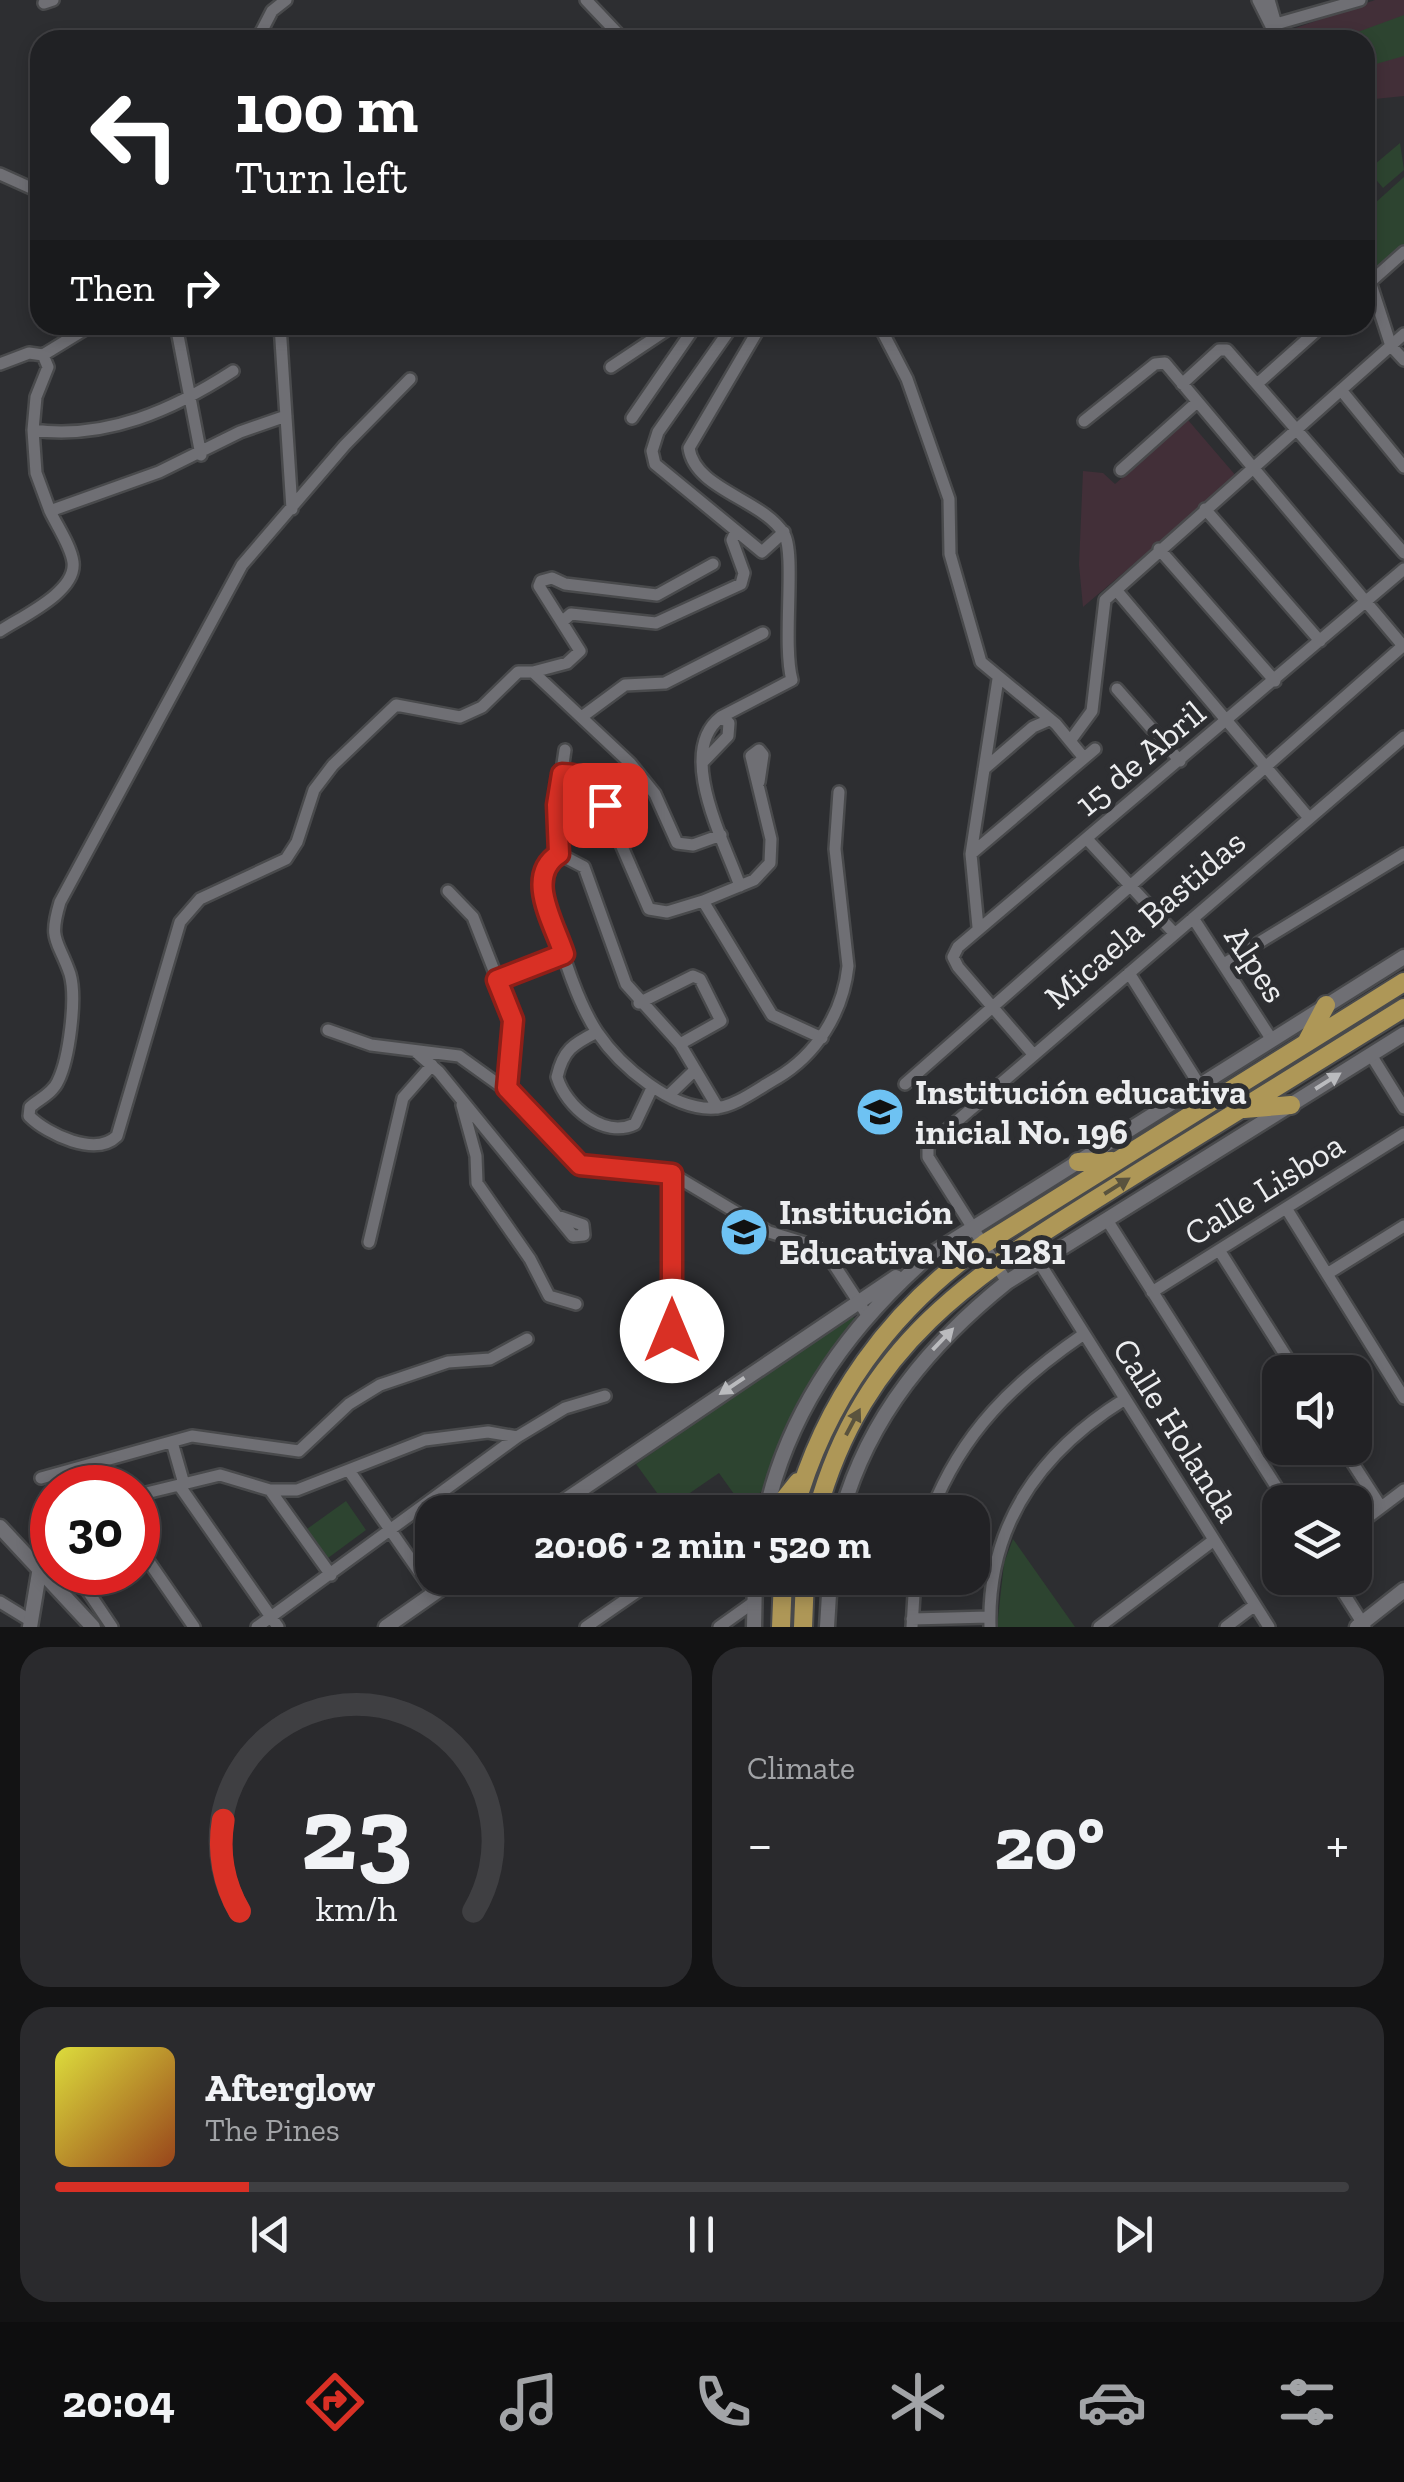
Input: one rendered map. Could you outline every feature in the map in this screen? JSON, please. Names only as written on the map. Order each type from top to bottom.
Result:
[{"type":"main road","points":[[800,1495],[838,1402],[879,1340],[924,1292],[984,1244],[1404,982]]},
{"type":"main road","points":[[1306,1043],[1326,1004]]},
{"type":"main road","points":[[823,1495],[846,1435],[882,1374],[928,1318],[996,1263],[1404,1008]]},
{"type":"main road","points":[[1239,1110],[1291,1105]]},
{"type":"main road","points":[[1078,1162],[1123,1159]]},
{"type":"main road","points":[[783,1495],[808,1470]]},
{"type":"main road","points":[[781,1627],[782,1595]]},
{"type":"main road","points":[[803,1627],[804,1595]]},
{"type":"street","points":[[262,30],[272,11],[286,0]]},
{"type":"street","points":[[586,0],[614,30]]},
{"type":"street","points":[[1258,0],[1274,30]]},
{"type":"street","points":[[1269,0],[1277,30]]},
{"type":"street","points":[[1276,24],[1360,0]]},
{"type":"street","points":[[0,174],[30,188]]},
{"type":"street","points":[[1375,278],[1404,252]]},
{"type":"street","points":[[1375,303],[1391,346],[1404,360]]},
{"type":"street","points":[[1070,741],[1092,711],[1102,606],[1159,549],[1404,334]]},
{"type":"street","points":[[0,364],[30,353],[44,355],[76,335]]},
{"type":"street","points":[[178,335],[201,454]]},
{"type":"street","points":[[281,335],[292,509]]},
{"type":"street","points":[[611,366],[659,335]]},
{"type":"street","points":[[632,418],[689,335]]},
{"type":"street","points":[[726,335],[658,432],[652,451],[655,464],[764,552],[784,532]]},
{"type":"street","points":[[740,886],[708,802],[703,762],[707,730],[722,717],[792,680],[786,627],[791,562],[784,532],[734,492],[711,480],[690,461],[689,448],[755,335]]},
{"type":"street","points":[[884,335],[907,378],[950,499],[950,554],[982,662],[1049,720],[1084,758]]},
{"type":"street","points":[[1257,384],[1311,335]]},
{"type":"street","points":[[1182,384],[1224,349],[1404,553]]},
{"type":"street","points":[[0,631],[59,591],[72,576],[73,560],[36,473],[36,396],[48,367],[44,355]]},
{"type":"street","points":[[906,1084],[990,1006],[1404,646],[1250,470],[1165,363],[1158,362],[1084,421]]},
{"type":"street","points":[[34,430],[75,435],[102,432],[188,398],[234,372]]},
{"type":"street","points":[[410,379],[367,420],[242,565],[60,902],[52,928],[54,944],[70,976],[70,1041],[58,1082],[30,1107],[29,1116],[38,1124],[93,1147],[110,1144],[117,1136],[180,922],[200,899],[286,859],[297,842],[314,790],[385,712],[406,706],[460,717],[482,707],[518,672],[568,663],[580,652],[538,586],[541,582],[552,578],[566,584],[658,594],[713,564]]},
{"type":"street","points":[[1341,390],[1404,467]]},
{"type":"street","points":[[1120,470],[1196,403]]},
{"type":"street","points":[[50,511],[201,454],[240,432],[286,416]]},
{"type":"street","points":[[1205,509],[1320,641]]},
{"type":"street","points":[[562,621],[571,614],[656,623],[741,584],[744,574],[732,540],[736,530]]},
{"type":"street","points":[[1159,549],[1275,680]]},
{"type":"street","name":"15 de Abril","points":[[990,1006],[954,957],[978,927],[1226,723],[1404,568]]},
{"type":"street","points":[[1116,591],[1309,818]]},
{"type":"street","points":[[583,716],[626,685],[665,683],[763,633]]},
{"type":"street","points":[[533,672],[583,716],[656,794],[677,843],[694,845],[721,835]]},
{"type":"street","points":[[978,927],[972,854],[998,679]]},
{"type":"street","points":[[1118,688],[1180,761]]},
{"type":"street","points":[[703,762],[728,736],[729,724],[722,717]]},
{"type":"street","points":[[984,770],[1033,726],[1049,720]]},
{"type":"street","name":"Micaela Bastidas","points":[[974,1227],[926,1149],[1404,738]]},
{"type":"street","points":[[972,854],[1096,749]]},
{"type":"street","points":[[559,854],[557,805],[565,750]]},
{"type":"street","points":[[562,774],[580,774],[594,784],[649,910],[667,912],[740,886],[764,872],[770,862],[770,839],[759,782]]},
{"type":"street","points":[[559,854],[544,866],[540,880],[564,954],[597,1032],[652,1088],[685,1105],[718,1108],[804,1062],[822,1038],[845,985],[848,966],[835,850],[839,792]]},
{"type":"street","points":[[1087,839],[1175,934]]},
{"type":"street","points":[[559,854],[584,868],[626,984],[639,1003],[680,1044],[718,1108]]},
{"type":"street","points":[[1224,964],[1404,854]]},
{"type":"street","points":[[448,891],[472,917],[513,1020],[507,1088]]},
{"type":"street","points":[[703,901],[772,1015],[822,1038]]},
{"type":"street","name":"Alpes","points":[[1193,918],[1272,1040]]},
{"type":"street","points":[[497,980],[564,954]]},
{"type":"street","points":[[573,1495],[858,1300],[1404,957]]},
{"type":"street","points":[[1129,972],[1200,1086]]},
{"type":"street","points":[[639,1003],[694,976],[700,979],[721,1021],[680,1044]]},
{"type":"street","points":[[990,1006],[1033,1054]]},
{"type":"street","points":[[328,1030],[371,1045],[459,1056],[507,1088],[580,1165],[672,1174],[769,1232],[824,1252],[867,1314]]},
{"type":"street","points":[[597,1032],[572,1044],[562,1056],[557,1077],[589,1120],[619,1130],[635,1124],[652,1088]]},
{"type":"street","points":[[849,1495],[878,1424],[899,1392],[964,1316],[1039,1262],[1404,1034]]},
{"type":"street","points":[[416,1051],[432,1065],[557,1216]]},
{"type":"street","points":[[1371,1054],[1404,1108]]},
{"type":"street","points":[[370,1242],[403,1098],[432,1065]]},
{"type":"street","points":[[668,1096],[694,1070]]},
{"type":"street","points":[[461,1101],[476,1156],[478,1184],[530,1259],[549,1296],[576,1304]]},
{"type":"street","name":"Calle Lisboa","points":[[1152,1292],[1404,1134]]},
{"type":"street","points":[[672,1174],[672,1289]]},
{"type":"street","points":[[1286,1208],[1404,1398]]},
{"type":"street","points":[[1107,1220],[1275,1485]]},
{"type":"street","points":[[1327,1274],[1404,1226]]},
{"type":"street","points":[[974,1227],[1008,1282]]},
{"type":"street","points":[[1219,1250],[1285,1355]]},
{"type":"street","points":[[774,1495],[796,1424],[818,1383],[867,1314],[930,1255]]},
{"type":"street","name":"Calle Holanda","points":[[1039,1262],[1268,1627]]},
{"type":"street","points":[[939,1495],[951,1467],[983,1419],[1018,1382],[1084,1334]]},
{"type":"street","points":[[88,1465],[172,1442],[215,1438],[253,1448],[299,1451],[349,1404],[380,1386],[448,1362],[490,1359],[527,1339]]},
{"type":"street","points":[[257,1627],[274,1622],[517,1437],[565,1408],[605,1396]]},
{"type":"street","points":[[914,1595],[912,1623],[990,1622],[992,1574],[1000,1545],[1025,1490],[1074,1434],[1125,1399]]},
{"type":"street","points":[[160,1490],[220,1476],[270,1490],[297,1490],[425,1440],[488,1432],[517,1437]]},
{"type":"street","points":[[172,1442],[182,1485],[274,1622]]},
{"type":"street","points":[[1354,1465],[1381,1507]]},
{"type":"street","points":[[350,1472],[415,1567]]},
{"type":"street","points":[[270,1490],[330,1576]]},
{"type":"street","points":[[1372,1514],[1404,1490]]},
{"type":"street","points":[[0,1527],[30,1558]]},
{"type":"street","points":[[1098,1627],[1214,1540]]},
{"type":"street","points":[[160,1578],[194,1627]]},
{"type":"street","points":[[1344,1595],[1361,1626],[1404,1590]]},
{"type":"street","points":[[0,1602],[30,1624],[35,1595]]},
{"type":"street","points":[[64,1595],[93,1627]]},
{"type":"street","points":[[90,1595],[112,1627]]},
{"type":"street","points":[[386,1627],[431,1595]]},
{"type":"street","points":[[586,1627],[632,1595]]},
{"type":"street","points":[[754,1627],[755,1595]]},
{"type":"street","points":[[827,1627],[829,1595]]},
{"type":"street","points":[[719,1627],[754,1602]]},
{"type":"street","points":[[1226,1627],[1255,1605]]},
{"type":"shaded area","points":[[1375,0],[1404,0],[1404,96],[1375,99],[1375,30],[1290,30]]},
{"type":"shaded area","points":[[1188,420],[1237,477],[1083,607],[1079,565],[1083,471],[1103,473],[1115,484]]},
{"type":"green space","points":[[1404,15],[1404,56],[1375,64],[1375,30],[1363,30]]},
{"type":"green space","points":[[1400,143],[1404,170],[1383,188],[1375,178],[1375,164]]},
{"type":"green space","points":[[1404,177],[1404,245],[1378,267],[1375,261],[1375,203]]},
{"type":"green space","points":[[850,1315],[857,1320],[812,1382],[765,1488],[758,1495],[735,1495],[719,1473],[687,1495],[659,1495],[636,1464]]},
{"type":"green space","points":[[346,1501],[366,1530],[328,1558],[307,1529]]},
{"type":"green space","points":[[1013,1539],[1075,1627],[997,1627],[1004,1563]]},
{"type":"place","name":"Institución educativa inicial No. 196","points":[[880,1112]]},
{"type":"place","name":"Institución Educativa No. 1281","points":[[744,1232]]},
{"type":"route","points":[[605,805],[594,784],[580,774],[562,774],[557,805],[559,854],[544,866],[540,880],[564,954],[497,980],[513,1020],[514,1052],[507,1088],[580,1165],[672,1174],[672,1331]]}]
